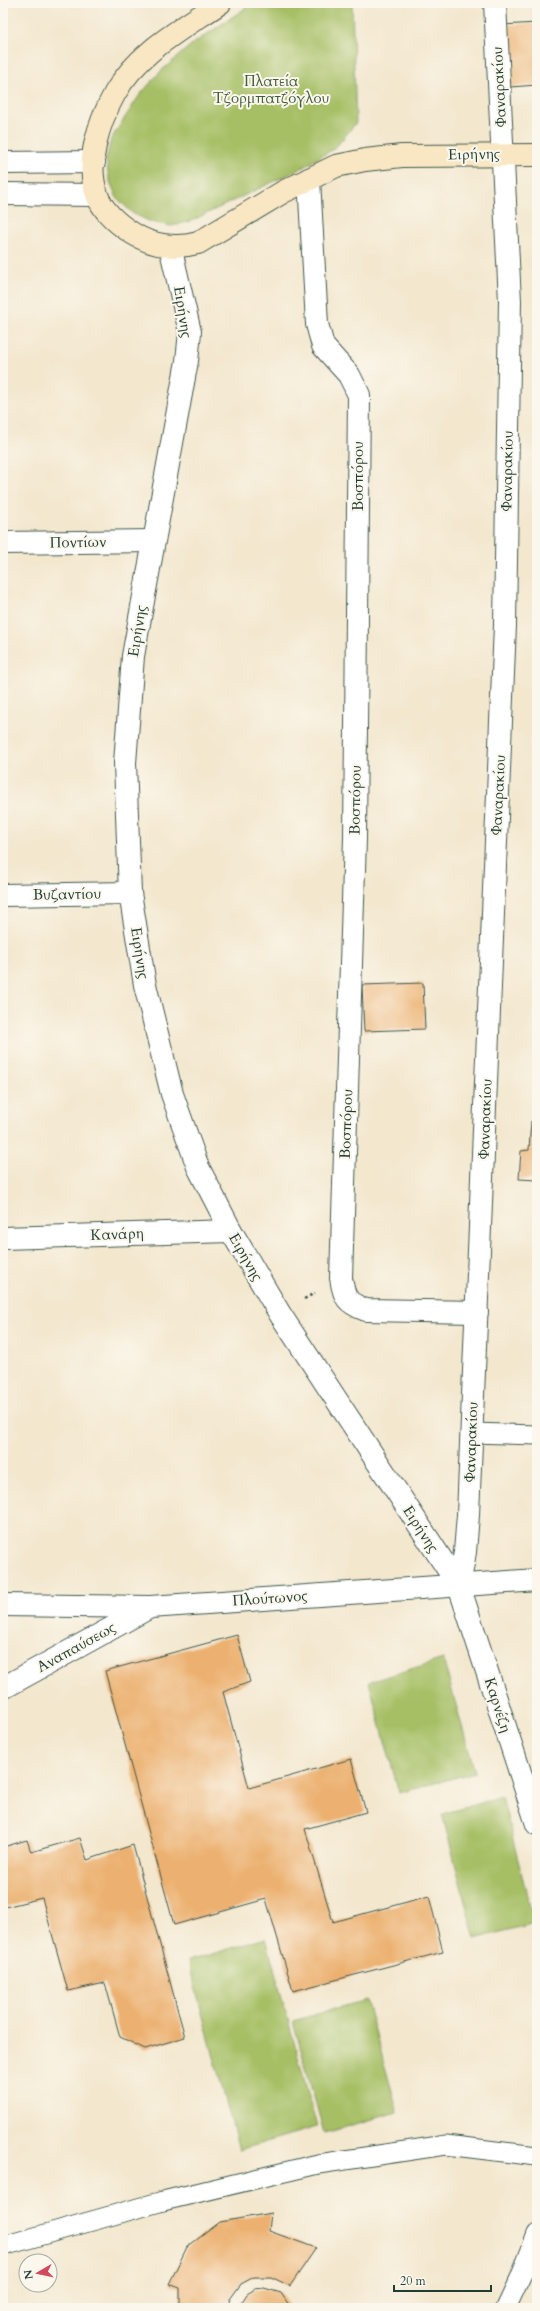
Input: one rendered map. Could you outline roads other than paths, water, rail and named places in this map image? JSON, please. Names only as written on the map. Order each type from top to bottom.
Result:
[{"type":"main road","name":"Ειρήνης","points":[[220,3],[143,57],[131,70],[115,92],[101,120],[96,141],[94,162],[97,196],[107,212],[122,226],[138,237],[170,246],[184,247],[198,243],[283,192],[309,179],[336,166],[365,160],[402,156],[502,154],[537,155]]},
{"type":"street","name":"Φαναρακίου","points":[[458,1586],[465,1552],[468,1515],[505,625],[510,301],[495,3]]},
{"type":"street","points":[[3,163],[94,162]]},
{"type":"street","name":"Βοσπόρου","points":[[309,179],[317,324],[323,346],[349,375],[359,395],[355,838],[340,1278],[343,1292],[350,1304],[366,1310],[477,1312]]},
{"type":"street","points":[[3,194],[97,196]]},
{"type":"street","name":"Ειρήνης","points":[[170,246],[190,332],[187,360],[133,656],[125,763],[130,893],[145,985],[172,1094],[198,1167],[231,1231],[280,1314],[458,1586]]},
{"type":"street","name":"Ποντίων","points":[[3,543],[153,541]]},
{"type":"street","name":"Βυζαντίου","points":[[3,895],[130,893]]},
{"type":"street","name":"Κανάρη","points":[[3,1238],[231,1231]]},
{"type":"street","name":"Πλούτωνος","points":[[3,1604],[150,1607],[537,1580]]},
{"type":"street","name":"Καρνέζη","points":[[458,1586],[537,1824]]},
{"type":"street","name":"Αναπαύσεως","points":[[3,1688],[150,1607]]},
{"type":"lane","points":[[471,1433],[537,1435]]},
{"type":"lane","points":[[3,2246],[164,2201],[318,2164],[446,2145],[537,2156]]},
{"type":"lane","points":[[506,2308],[521,2276],[537,2234]]},
{"type":"park label","name":"Πλατεία Τζορμπατζόγλου","points":[[271,90]]}]
